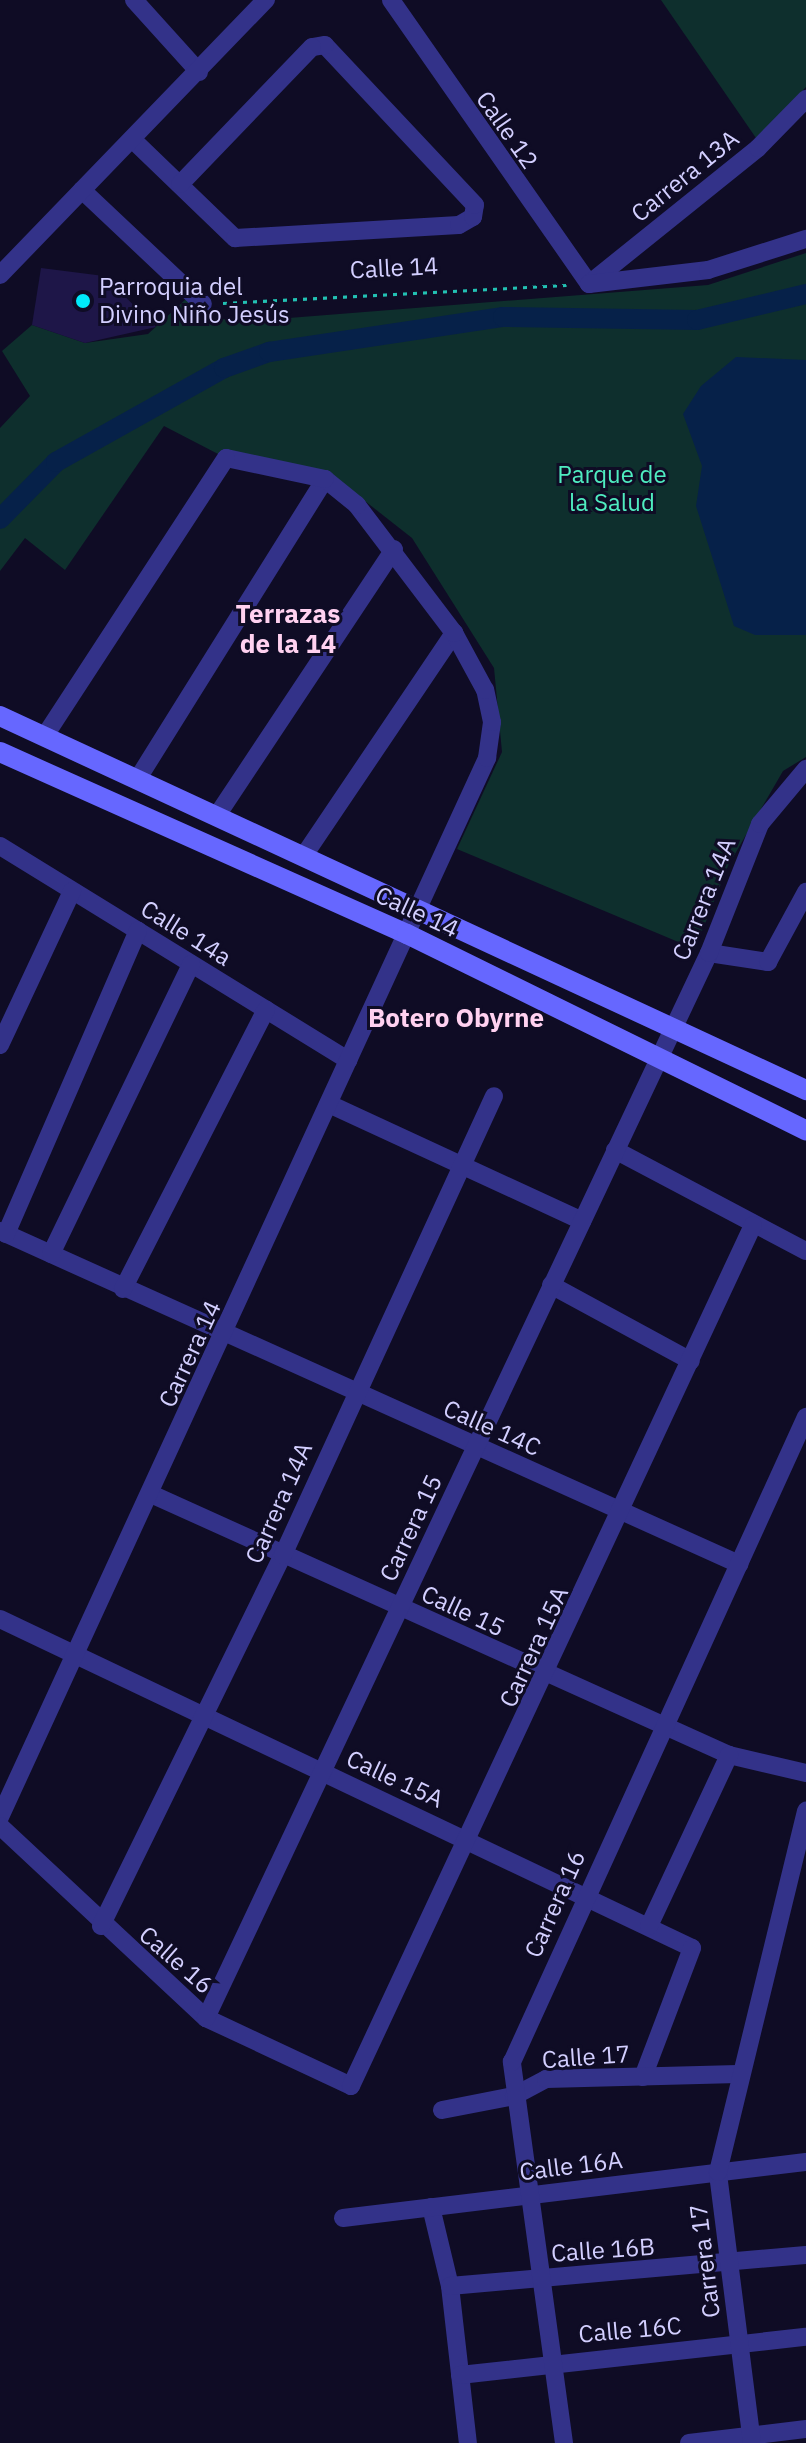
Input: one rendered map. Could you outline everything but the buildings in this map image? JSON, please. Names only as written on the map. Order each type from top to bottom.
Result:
[{"type":"main road","name":"Calle 14","points":[[0,716],[674,1024],[806,1090]]},
{"type":"main road","name":"Calle 14","points":[[0,752],[407,934],[806,1130]]},
{"type":"street","points":[[134,0],[199,72]]},
{"type":"street","points":[[0,275],[266,0]]},
{"type":"street","name":"Calle 12","points":[[391,0],[589,284]]},
{"type":"street","points":[[132,139],[235,238],[459,225],[473,217],[475,205],[325,45],[312,47],[180,184]]},
{"type":"street","name":"Carrera 13A","points":[[589,284],[758,148],[806,99]]},
{"type":"street","points":[[82,190],[203,304]]},
{"type":"street","points":[[589,284],[708,270],[806,239]]},
{"type":"street","points":[[45,736],[226,458],[325,479],[137,780]]},
{"type":"street","name":"Carrera 14","points":[[0,1817],[226,1336],[487,758],[490,734],[485,690],[454,633],[394,549],[325,479]]},
{"type":"street","points":[[218,814],[394,549]]},
{"type":"street","points":[[305,854],[454,633]]},
{"type":"street","name":"Carrera 14A","points":[[659,1058],[709,953],[760,824],[806,769]]},
{"type":"street","name":"Calle 14a","points":[[0,846],[348,1060]]},
{"type":"street","points":[[0,1045],[72,891]]},
{"type":"street","points":[[709,953],[768,962],[806,892]]},
{"type":"street","points":[[138,931],[3,1233],[226,1336]]},
{"type":"street","points":[[51,1254],[191,964]]},
{"type":"street","points":[[123,1289],[266,1010]]},
{"type":"street","name":"Carrera 15","points":[[206,2018],[659,1058]]},
{"type":"street","name":"Carrera 14A","points":[[101,1926],[283,1555],[354,1394],[494,1096]]},
{"type":"street","points":[[329,1104],[582,1221]]},
{"type":"street","points":[[615,1150],[806,1251]]},
{"type":"street","name":"Carrera 15A","points":[[351,2086],[547,1676],[753,1225]]},
{"type":"street","points":[[551,1285],[691,1361]]},
{"type":"street","name":"Calle 14C","points":[[226,1336],[739,1564]]},
{"type":"street","name":"Carrera 16","points":[[564,2443],[525,2195],[512,2062],[662,1721],[806,1417]]},
{"type":"street","name":"Calle 15","points":[[151,1494],[547,1676],[662,1721],[729,1755],[806,1773]]},
{"type":"street","points":[[0,1619],[78,1654]]},
{"type":"street","name":"Calle 15A","points":[[78,1654],[322,1772],[587,1892],[692,1948],[643,2077]]},
{"type":"street","points":[[649,1926],[729,1755]]},
{"type":"street","name":"Carrera 17","points":[[751,2440],[718,2172],[738,2074],[806,1811]]},
{"type":"street","name":"Calle 16","points":[[0,1826],[101,1926],[206,2018],[351,2086]]},
{"type":"street","name":"Calle 17","points":[[442,2110],[514,2096],[546,2079],[738,2074]]},
{"type":"street","name":"Calle 16A","points":[[343,2218],[806,2162]]},
{"type":"street","points":[[431,2207],[450,2286],[468,2443]]},
{"type":"street","name":"Calle 16B","points":[[450,2286],[731,2266],[806,2255]]},
{"type":"street","name":"Calle 16C","points":[[460,2375],[551,2362],[806,2337]]},
{"type":"street","points":[[689,2443],[751,2440],[806,2429]]},
{"type":"path","name":"Calle 14","points":[[203,304],[589,284]]},
{"type":"green space","points":[[661,0],[806,0],[806,87],[756,138]]},
{"type":"green space","name":"Parque de la Salud","points":[[806,253],[806,757],[783,771],[728,866],[695,949],[457,849],[502,752],[494,668],[412,538],[328,472],[220,455],[164,426],[65,570],[25,538],[0,571],[0,428],[30,396],[2,351],[32,325],[85,343],[148,334],[187,298],[207,318],[250,321],[708,285]]},
{"type":"water","points":[[736,357],[806,360],[806,635],[755,635],[734,626],[696,506],[702,466],[683,414],[701,386]]},
{"type":"waterway","points":[[0,519],[56,462],[224,368],[269,352],[503,317],[697,320],[806,294]]},
{"type":"place","name":"Parroquia del Divino Niño Jesús","points":[[83,301]]},
{"type":"district","name":"Terrazas de la 14","points":[[288,629]]},
{"type":"district","name":"Botero Obyrne","points":[[456,1018]]}]
